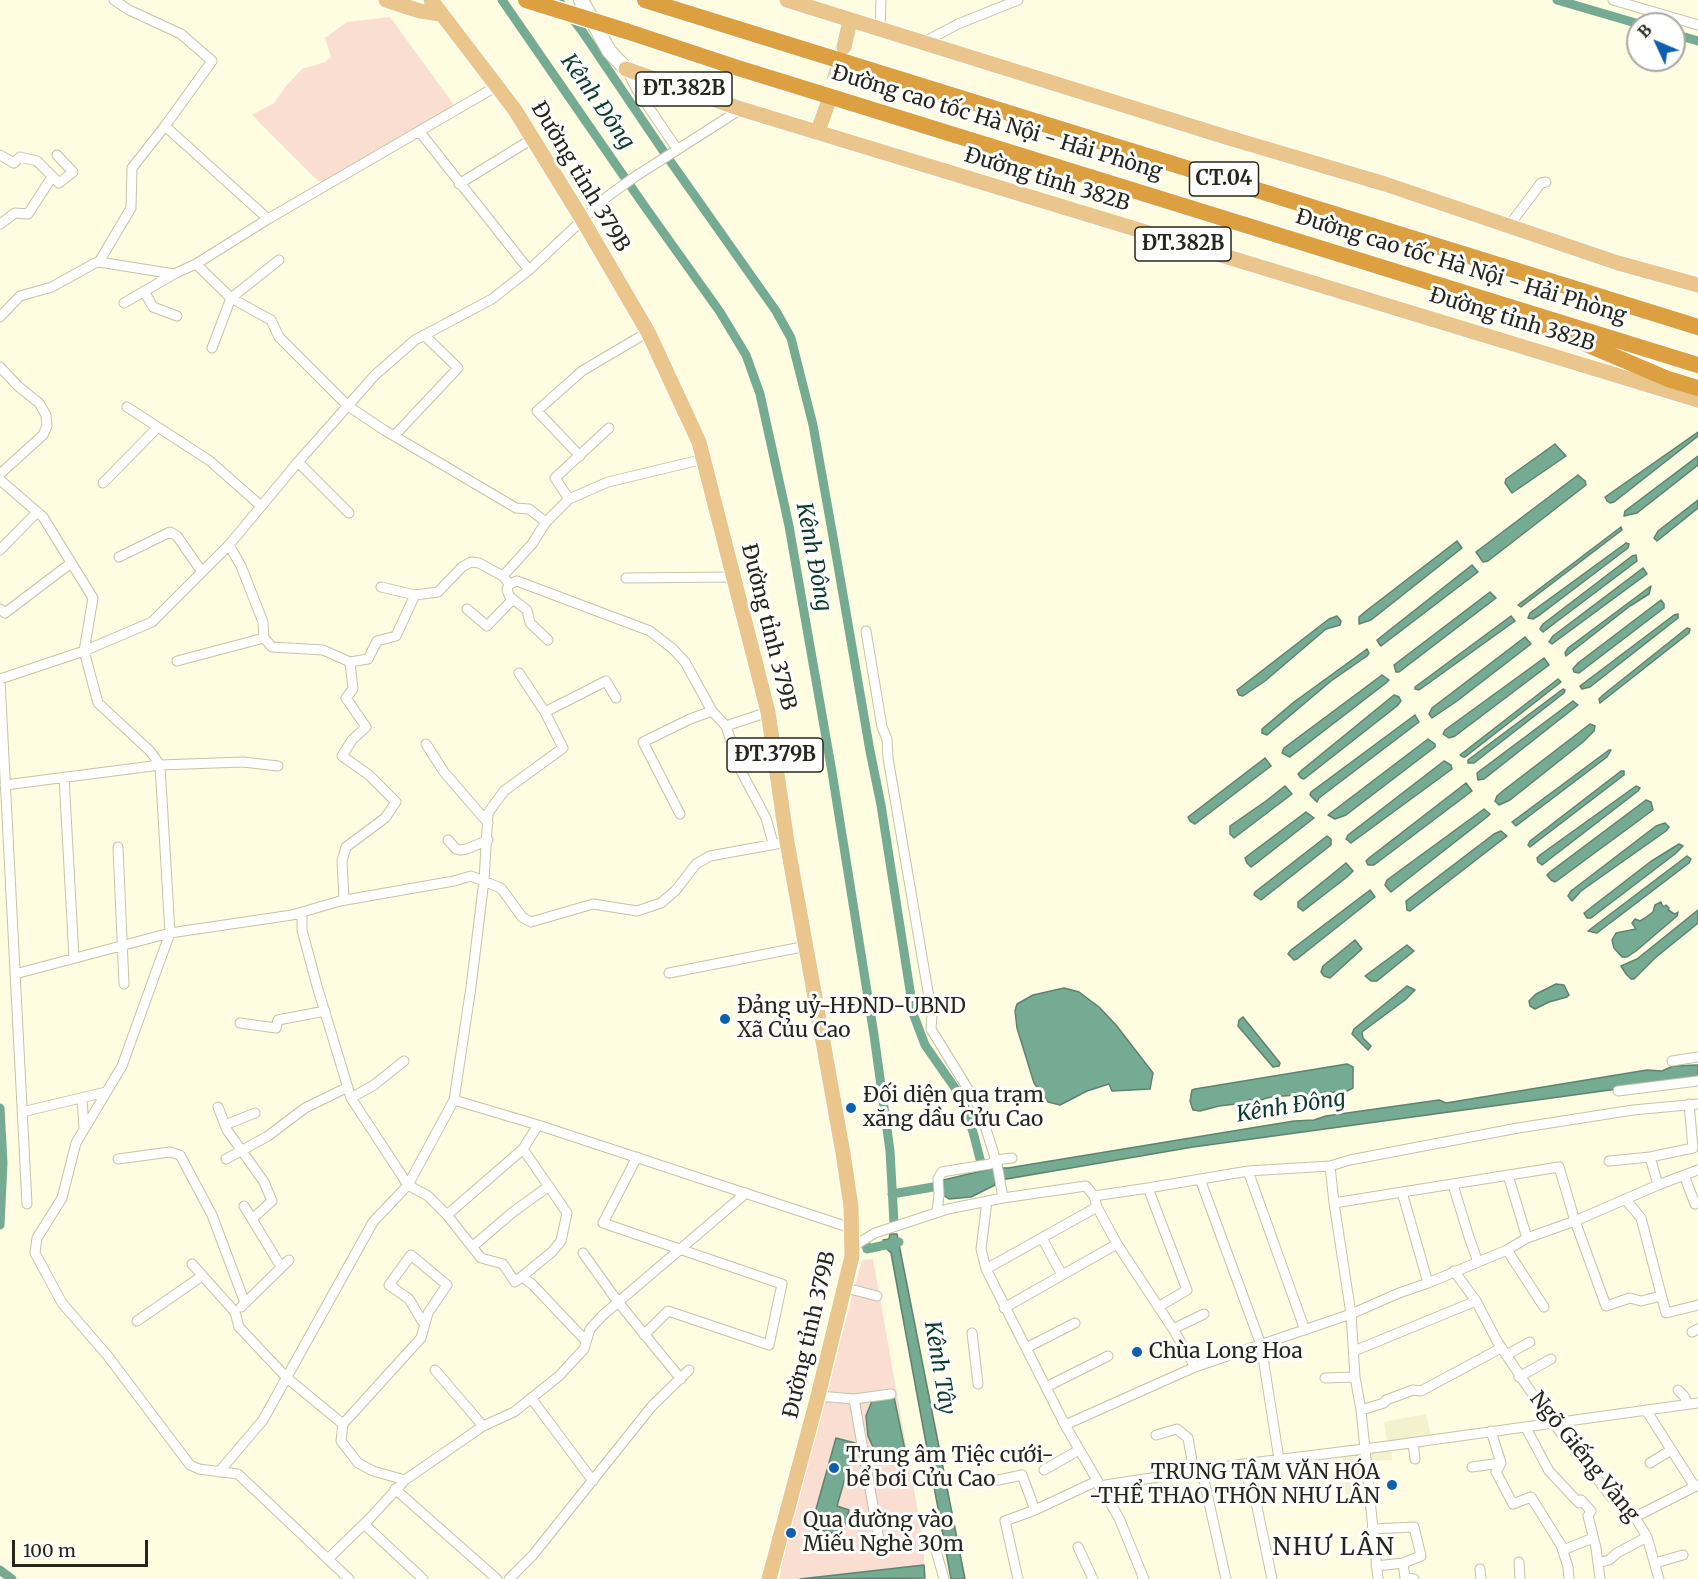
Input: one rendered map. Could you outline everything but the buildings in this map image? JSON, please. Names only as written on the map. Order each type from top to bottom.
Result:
[{"type":"highway","name":"Đường cao tốc Hà Nội - Hải Phòng","points":[[526,0],[738,68],[1698,364]]},
{"type":"highway","name":"Đường cao tốc Hà Nội - Hải Phòng","points":[[645,0],[1698,327]]},
{"type":"highway","points":[[749,33],[808,42],[1698,315]]},
{"type":"highway","points":[[1183,204],[1339,261],[1533,322],[1668,378],[1698,388]]},
{"type":"main road","points":[[386,0],[420,11],[440,14]]},
{"type":"main road","name":"Đường tỉnh 379B","points":[[431,0],[497,86],[532,139],[648,332],[699,442],[768,712],[780,843],[807,946],[843,1153],[851,1207],[852,1247],[846,1288],[769,1579]]},
{"type":"main road","points":[[581,0],[609,51],[626,69]]},
{"type":"main road","points":[[787,0],[1226,137],[1385,184],[1618,263],[1698,285]]},
{"type":"main road","points":[[844,47],[850,21]]},
{"type":"main road","name":"Đường tỉnh 382B","points":[[626,69],[741,109],[1698,400]]},
{"type":"main road","points":[[818,131],[828,103]]},
{"type":"street","points":[[2,311],[20,296],[52,287],[99,262],[132,208],[132,168],[212,61],[181,34],[129,10],[114,0]]},
{"type":"street","points":[[880,30],[881,0]]},
{"type":"street","points":[[924,42],[958,24],[1018,0]]},
{"type":"street","points":[[1613,0],[1698,25]]},
{"type":"street","points":[[626,69],[676,150]]},
{"type":"street","points":[[124,303],[196,264],[268,219],[497,86]]},
{"type":"street","points":[[27,1204],[0,680],[84,651],[152,622],[229,545],[375,375],[415,340],[492,299],[529,270],[608,196],[741,109]]},
{"type":"street","points":[[165,126],[268,219]]},
{"type":"street","points":[[418,131],[529,270]]},
{"type":"street","points":[[459,184],[532,139]]},
{"type":"street","points":[[0,155],[14,163],[20,157],[36,161],[59,183],[73,172],[57,154]]},
{"type":"street","points":[[0,224],[15,213],[28,214],[52,177]]},
{"type":"street","points":[[1508,227],[1541,183],[1546,182]]},
{"type":"street","points":[[212,348],[231,297],[279,260]]},
{"type":"street","points":[[99,262],[174,274]]},
{"type":"street","points":[[196,264],[231,297],[271,320],[279,337],[348,406],[516,508],[529,509],[546,522]]},
{"type":"street","points":[[144,291],[153,307],[177,315]]},
{"type":"street","points":[[580,456],[537,411],[582,371],[648,332]]},
{"type":"street","points":[[394,436],[458,368],[424,335]]},
{"type":"street","points":[[0,367],[19,387],[39,403],[46,415],[47,426],[43,435],[0,474]]},
{"type":"street","points":[[127,407],[210,461],[261,506]]},
{"type":"street","points":[[103,483],[157,428]]},
{"type":"street","points":[[569,499],[555,478],[609,428]]},
{"type":"street","points":[[502,576],[532,544],[546,522],[569,499],[608,482],[704,459]]},
{"type":"street","points":[[298,462],[349,513]]},
{"type":"street","points":[[0,480],[43,517],[93,598],[84,651],[98,703],[150,751],[160,765],[170,933],[122,1066],[76,1143],[62,1198],[37,1238],[35,1253],[62,1303],[107,1355],[190,1465],[199,1469],[238,1474],[350,1579]]},
{"type":"street","points":[[0,550],[37,512]]},
{"type":"street","points":[[119,557],[170,532],[177,536],[202,572]]},
{"type":"street","points":[[229,545],[242,566],[263,622],[264,638],[272,647],[323,650],[350,662],[368,659],[377,641],[396,636],[415,595]]},
{"type":"street","points":[[381,587],[415,595],[438,592],[462,567],[471,562],[502,576],[509,584]]},
{"type":"street","points":[[0,609],[5,612],[71,563]]},
{"type":"street","points":[[626,578],[733,577]]},
{"type":"street","points":[[15,974],[170,933],[302,912],[344,900],[471,876],[501,888],[522,918],[531,922],[593,904],[637,911],[661,903],[676,890],[696,864],[710,856],[780,843],[741,771],[726,726],[712,711],[685,662],[674,649],[650,631],[517,581],[509,584]]},
{"type":"street","points":[[509,584],[507,590],[513,599],[527,610],[530,623],[548,640]]},
{"type":"street","points":[[467,609],[487,626],[513,599]]},
{"type":"street","points":[[866,631],[882,727],[887,739],[888,758],[932,1015],[931,1029],[979,1107],[997,1162],[1003,1198]]},
{"type":"street","points":[[177,662],[264,638]]},
{"type":"street","points":[[344,900],[342,861],[346,847],[385,818],[396,802],[369,775],[342,756],[352,740],[366,727],[346,698],[354,688],[350,662]]},
{"type":"street","points":[[219,1472],[263,1420],[374,1222],[408,1185],[454,1100],[484,880],[488,813],[504,791],[563,748],[545,712],[519,673]]},
{"type":"street","points":[[545,712],[606,681],[616,698]]},
{"type":"street","points":[[680,814],[643,742],[712,711]]},
{"type":"street","points":[[726,726],[768,712]]},
{"type":"street","points":[[426,744],[444,772],[488,823]]},
{"type":"street","points":[[5,785],[160,765],[243,762],[278,766]]},
{"type":"street","points":[[64,777],[74,958]]},
{"type":"street","points":[[447,840],[460,850],[488,840]]},
{"type":"street","points":[[118,847],[124,984]]},
{"type":"street","points":[[302,912],[302,930],[351,1098],[408,1185],[428,1196],[447,1215],[481,1258],[503,1264],[514,1282],[552,1252],[561,1241],[567,1213],[523,1149]]},
{"type":"street","points":[[669,972],[807,946]]},
{"type":"street","points":[[240,1023],[276,1028],[278,1020],[325,1011]]},
{"type":"street","points":[[1672,1061],[1698,1057]]},
{"type":"street","points":[[351,1098],[374,1085],[404,1061]]},
{"type":"street","points":[[1618,1091],[1698,1081]]},
{"type":"street","points":[[226,1159],[268,1136],[305,1108],[348,1087]]},
{"type":"street","points":[[22,1112],[106,1092]]},
{"type":"street","points":[[82,1098],[84,1129]]},
{"type":"street","points":[[454,1100],[538,1125],[851,1228]]},
{"type":"street","points":[[1094,1196],[1248,1171],[1330,1166],[1518,1128],[1633,1110],[1694,1104],[1693,1148],[1650,1157],[1609,1161]]},
{"type":"street","points":[[218,1107],[240,1152],[264,1182],[272,1201],[252,1219]]},
{"type":"street","points":[[225,1125],[255,1113]]},
{"type":"street","points":[[447,1215],[523,1149],[538,1125]]},
{"type":"street","points":[[118,1159],[170,1152],[180,1155],[212,1215],[245,1303]]},
{"type":"street","points":[[637,1157],[603,1223],[782,1284],[769,1345],[668,1311],[644,1335]]},
{"type":"street","points":[[1650,1157],[1658,1185]]},
{"type":"street","points":[[937,1212],[938,1179],[942,1172],[1012,1158]]},
{"type":"street","points":[[1330,1166],[1351,1314],[1355,1377],[1361,1410],[1378,1579]]},
{"type":"street","points":[[1334,1203],[1559,1167],[1575,1221],[1606,1306],[1630,1298],[1641,1301],[1661,1296]]},
{"type":"street","points":[[1065,1425],[1195,1367],[1351,1314],[1507,1250],[1527,1238],[1575,1221],[1698,1170]]},
{"type":"street","points":[[1248,1171],[1305,1330]]},
{"type":"street","points":[[1508,1175],[1527,1238]]},
{"type":"street","points":[[1684,1175],[1695,1204]]},
{"type":"street","points":[[1200,1179],[1261,1345],[1279,1459]]},
{"type":"street","points":[[1453,1185],[1478,1262]]},
{"type":"street","points":[[472,1246],[549,1186]]},
{"type":"street","points":[[852,1247],[875,1233],[937,1212],[1003,1198],[1086,1186],[1094,1196],[1097,1207],[1117,1244],[1195,1367]]},
{"type":"street","points":[[1148,1188],[1186,1290],[1158,1307]]},
{"type":"street","points":[[1402,1192],[1428,1283]]},
{"type":"street","points":[[328,1559],[405,1479],[483,1426],[514,1412],[559,1376],[584,1349],[590,1329],[618,1302],[746,1193]]},
{"type":"street","points":[[1625,1199],[1641,1218],[1666,1313],[1698,1305]]},
{"type":"street","points":[[987,1201],[981,1249],[986,1269],[1065,1425],[1119,1518],[1144,1579]]},
{"type":"street","points":[[244,1206],[281,1268]]},
{"type":"street","points":[[986,1269],[1097,1207]]},
{"type":"street","points":[[1042,1238],[1062,1275]]},
{"type":"street","points":[[1004,1308],[1117,1244]]},
{"type":"street","points":[[1507,1250],[1544,1307]]},
{"type":"street","points":[[582,1253],[618,1302],[681,1379]]},
{"type":"street","points":[[405,1479],[373,1471],[358,1463],[341,1441],[343,1424],[421,1338],[428,1313],[447,1285],[411,1255],[389,1285],[409,1299],[422,1321]]},
{"type":"street","points":[[235,1312],[289,1260]]},
{"type":"street","points":[[192,1264],[235,1312],[239,1327],[287,1378],[343,1424]]},
{"type":"street","name":"Ngõ Giếng Vàng","points":[[1454,1271],[1476,1301],[1519,1377],[1549,1419],[1613,1499],[1635,1517],[1647,1536],[1659,1579]]},
{"type":"street","points":[[137,1321],[202,1276]]},
{"type":"street","points":[[522,1277],[532,1284],[586,1341]]},
{"type":"street","points":[[846,1288],[877,1296]]},
{"type":"street","points":[[1354,1351],[1476,1301]]},
{"type":"street","points":[[1173,1329],[1204,1314]]},
{"type":"street","points":[[1026,1348],[1075,1323]]},
{"type":"street","points":[[972,1333],[978,1384]]},
{"type":"street","points":[[1361,1410],[1413,1390],[1421,1391],[1501,1348],[1530,1342]]},
{"type":"street","points":[[1046,1387],[1108,1356]]},
{"type":"street","points":[[1519,1377],[1551,1359]]},
{"type":"street","points":[[435,1370],[483,1426]]},
{"type":"street","points":[[509,1579],[533,1555],[652,1406],[689,1370]]},
{"type":"street","points":[[1325,1378],[1355,1377]]},
{"type":"street","points":[[1678,1390],[1694,1405]]},
{"type":"street","points":[[818,1396],[854,1399],[891,1394]]},
{"type":"street","points":[[531,1398],[593,1480]]},
{"type":"street","points":[[854,1399],[880,1551]]},
{"type":"street","points":[[1018,1579],[1005,1521],[1098,1483],[1198,1472],[1279,1459],[1694,1405]]},
{"type":"street","points":[[1635,1517],[1696,1486],[1646,1410]]},
{"type":"street","points":[[1526,1428],[1549,1470],[1579,1503],[1581,1500],[1591,1511],[1588,1516],[1600,1579]]},
{"type":"street","points":[[1156,1435],[1177,1429],[1188,1438],[1226,1579]]},
{"type":"street","points":[[1491,1431],[1503,1461]]},
{"type":"street","points":[[1413,1443],[1415,1459]]},
{"type":"street","points":[[1044,1470],[1079,1450]]},
{"type":"street","points":[[1650,1463],[1671,1450]]},
{"type":"street","points":[[1472,1467],[1503,1461]]},
{"type":"street","points":[[1503,1461],[1496,1472],[1513,1504],[1531,1497],[1549,1522],[1563,1550],[1569,1579]]},
{"type":"street","points":[[1243,1464],[1257,1507],[1272,1579]]},
{"type":"street","points":[[989,1482],[1022,1475],[1035,1510]]},
{"type":"street","points":[[395,1489],[497,1579]]},
{"type":"street","points":[[364,1524],[423,1579]]},
{"type":"street","points":[[1372,1529],[1414,1527],[1421,1556],[1403,1563],[1376,1566]]},
{"type":"street","points":[[1598,1563],[1609,1560],[1647,1536]]},
{"type":"street","points":[[1563,1550],[1593,1538]]},
{"type":"street","points":[[936,1546],[944,1579]]},
{"type":"street","points":[[1078,1547],[1093,1579]]},
{"type":"street","points":[[1655,1563],[1683,1555]]},
{"type":"street","points":[[1519,1562],[1520,1579]]},
{"type":"street","points":[[1403,1563],[1405,1578],[1414,1579]]},
{"type":"shaded area","points":[[390,17],[454,105],[325,182],[318,181],[252,115],[274,103],[302,69],[325,62],[331,57],[325,38],[347,22]]},
{"type":"shaded area","points":[[1698,432],[1698,436],[1614,502],[1607,501],[1605,497]]},
{"type":"shaded area","points":[[1555,444],[1566,456],[1512,493],[1505,483],[1506,479]]},
{"type":"shaded area","points":[[1698,456],[1698,465],[1637,513],[1624,516],[1625,511]]},
{"type":"shaded area","points":[[1578,475],[1586,485],[1488,561],[1483,562],[1476,552]]},
{"type":"shaded area","points":[[1698,500],[1698,508],[1657,541],[1654,538],[1658,531]]},
{"type":"shaded area","points":[[1621,527],[1622,530],[1521,607],[1518,605]]},
{"type":"shaded area","points":[[1457,541],[1462,548],[1371,620],[1359,624],[1359,617],[1366,611]]},
{"type":"shaded area","points":[[1626,543],[1629,544],[1628,548],[1541,614],[1533,619],[1528,618],[1530,613]]},
{"type":"shaded area","points":[[1636,555],[1637,561],[1543,632],[1540,629],[1543,624]]},
{"type":"shaded area","points":[[1472,565],[1478,572],[1380,645],[1377,640]]},
{"type":"shaded area","points":[[1643,568],[1647,574],[1552,644],[1549,642],[1553,636]]},
{"type":"shaded area","points":[[1651,586],[1649,594],[1566,656],[1568,648]]},
{"type":"shaded area","points":[[1490,592],[1496,598],[1396,672],[1394,665]]},
{"type":"shaded area","points":[[1661,600],[1664,608],[1579,673],[1574,672],[1573,669],[1578,663]]},
{"type":"shaded area","points":[[1678,614],[1678,618],[1590,687],[1582,689],[1580,686]]},
{"type":"shaded area","points":[[1337,616],[1341,621],[1340,625],[1326,629],[1265,681],[1243,696],[1239,695],[1237,690],[1329,619]]},
{"type":"shaded area","points":[[1511,616],[1515,621],[1419,690],[1415,689],[1415,687]]},
{"type":"shaded area","points":[[1687,628],[1690,629],[1689,633],[1600,703],[1599,699],[1603,695]]},
{"type":"shaded area","points":[[1525,637],[1531,644],[1432,718],[1429,714],[1432,708]]},
{"type":"shaded area","points":[[1367,649],[1369,653],[1367,656],[1331,681],[1267,735],[1262,733],[1262,729],[1294,702]]},
{"type":"shaded area","points":[[1544,658],[1549,665],[1455,736],[1449,738],[1443,734],[1445,730]]},
{"type":"shaded area","points":[[1382,675],[1389,680],[1386,683],[1290,757],[1282,753],[1284,748]]},
{"type":"shaded area","points":[[1558,679],[1561,682],[1465,757],[1460,755]]},
{"type":"shaded area","points":[[1563,689],[1564,693],[1474,763],[1468,763],[1468,760]]},
{"type":"shaded area","points":[[1394,695],[1401,701],[1397,706],[1304,779],[1301,778],[1298,774],[1302,770]]},
{"type":"shaded area","points":[[1573,701],[1578,705],[1484,779],[1478,780],[1477,773]]},
{"type":"shaded area","points":[[1415,715],[1419,722],[1319,798],[1317,802],[1310,795],[1311,792]]},
{"type":"shaded area","points":[[1590,724],[1595,726],[1594,731],[1583,742],[1510,800],[1499,805],[1495,801],[1504,790]]},
{"type":"shaded area","points":[[1428,739],[1435,744],[1435,747],[1346,815],[1335,819],[1328,815]]},
{"type":"shaded area","points":[[1611,750],[1607,757],[1516,826],[1512,822]]},
{"type":"shaded area","points":[[1265,758],[1271,766],[1195,824],[1190,821],[1188,817]]},
{"type":"shaded area","points":[[1444,761],[1451,765],[1452,769],[1351,843],[1346,839],[1348,835]]},
{"type":"shaded area","points":[[1624,771],[1624,775],[1530,847],[1528,845],[1530,841]]},
{"type":"shaded area","points":[[1466,783],[1472,791],[1374,865],[1368,865],[1366,861],[1369,858]]},
{"type":"shaded area","points":[[1285,786],[1292,794],[1234,838],[1230,834],[1230,826]]},
{"type":"shaded area","points":[[1636,786],[1640,788],[1638,791],[1542,865],[1538,862],[1537,858],[1540,855]]},
{"type":"shaded area","points":[[1646,800],[1651,802],[1653,810],[1555,882],[1547,875],[1550,872]]},
{"type":"shaded area","points":[[1484,809],[1490,814],[1487,817],[1391,892],[1389,890],[1385,885],[1387,880]]},
{"type":"shaded area","points":[[1306,812],[1314,818],[1254,865],[1251,867],[1247,863],[1245,858]]},
{"type":"shaded area","points":[[1665,823],[1669,827],[1666,831],[1581,891],[1572,901],[1568,896],[1571,891],[1656,826]]},
{"type":"shaded area","points":[[1501,831],[1507,836],[1410,911],[1407,910],[1406,901]]},
{"type":"shaded area","points":[[1327,836],[1331,839],[1331,845],[1261,900],[1254,895],[1255,892]]},
{"type":"shaded area","points":[[1679,844],[1683,846],[1675,854],[1591,918],[1587,918],[1584,913],[1650,862]]},
{"type":"shaded area","points":[[1687,856],[1691,859],[1689,863],[1597,933],[1588,931]]},
{"type":"shaded area","points":[[1346,863],[1353,871],[1347,877],[1303,911],[1298,907],[1298,902]]},
{"type":"shaded area","points":[[1370,890],[1375,897],[1297,959],[1294,960],[1288,954],[1291,950]]},
{"type":"shaded area","points":[[1661,902],[1673,913],[1678,912],[1677,916],[1636,951],[1627,957],[1622,957],[1614,948],[1612,940],[1616,933],[1636,929],[1632,923],[1635,919],[1640,921],[1645,918],[1653,912],[1655,905]]},
{"type":"shaded area","points":[[1698,910],[1698,923],[1655,958],[1634,979],[1626,974],[1621,966],[1637,959]]},
{"type":"shaded area","points":[[1355,940],[1362,949],[1330,978],[1324,976],[1321,972],[1323,966]]},
{"type":"shaded area","points":[[1407,945],[1414,951],[1377,981],[1371,981],[1365,976]]},
{"type":"shaded area","points":[[1556,984],[1564,985],[1569,995],[1567,997],[1535,1009],[1530,1006],[1529,1001],[1536,994]]},
{"type":"shaded area","points":[[1407,986],[1415,990],[1362,1032],[1363,1038],[1371,1046],[1368,1050],[1352,1034],[1354,1029]]},
{"type":"shaded area","points":[[1064,988],[1079,992],[1099,1007],[1116,1025],[1153,1073],[1150,1089],[1112,1091],[1109,1084],[1087,1091],[1060,1105],[1048,1102],[1034,1083],[1017,1028],[1015,1011],[1017,1004],[1033,995]]},
{"type":"shaded area","points":[[1243,1017],[1280,1063],[1279,1066],[1273,1067],[1238,1026],[1239,1020]]},
{"type":"shaded area","points":[[1347,1064],[1353,1067],[1353,1088],[1347,1091],[1271,1097],[1252,1102],[1250,1099],[1244,1103],[1200,1111],[1193,1110],[1190,1101],[1192,1090],[1195,1089]]},
{"type":"shaded area","points":[[1698,1065],[1698,1078],[1193,1147],[995,1181],[995,1185],[971,1197],[949,1199],[943,1195],[939,1181],[994,1168],[1008,1168],[1294,1121],[1314,1120],[1326,1116],[1439,1100],[1446,1103],[1647,1070],[1662,1071],[1673,1066]]},
{"type":"shaded area","points":[[890,1234],[897,1234],[965,1579],[951,1579],[891,1253],[884,1246],[883,1240],[889,1239]]},
{"type":"shaded area","points":[[873,1259],[924,1546],[924,1579],[780,1579],[782,1562],[862,1260]]},
{"type":"shaded area","points":[[894,1397],[905,1450],[881,1454],[872,1445],[868,1436],[866,1416],[872,1401]]},
{"type":"shaded area","points":[[1426,1414],[1432,1440],[1422,1441],[1423,1448],[1396,1451],[1396,1445],[1391,1446],[1392,1460],[1376,1461],[1377,1477],[1367,1478],[1369,1496],[1347,1499],[1344,1482],[1347,1481],[1341,1452],[1388,1446],[1384,1422]]},
{"type":"shaded area","points":[[836,1438],[855,1443],[837,1506],[849,1510],[842,1536],[811,1527]]},
{"type":"shaded area","points":[[924,1565],[925,1578],[800,1579]]},
{"type":"waterway","name":"Kênh Đông","points":[[502,0],[720,312],[746,355],[760,394],[789,526],[832,772],[890,1151],[894,1223]]},
{"type":"waterway","points":[[558,0],[582,31],[776,311],[791,338],[813,425],[881,805],[914,1016],[925,1045],[962,1098],[981,1163]]},
{"type":"waterway","points":[[1557,0],[1626,20]]},
{"type":"waterway","points":[[1686,38],[1698,41]]},
{"type":"waterway","points":[[0,1108],[3,1163],[0,1225]]},
{"type":"waterway","name":"Kênh Đông","points":[[892,1194],[945,1185]]},
{"type":"waterway","points":[[866,1244],[867,1249],[899,1242]]},
{"type":"waterway","points":[[0,1570],[12,1579]]},
{"type":"tunnel","points":[[828,103],[843,48]]},
{"type":"place","name":"Đảng uỷ-HĐND-UBND Xã Củu Cao","points":[[725,1019]]},
{"type":"place","name":"Đối diện qua trạm xăng dầu Cửu Cao","points":[[851,1108]]},
{"type":"place","name":"Chùa Long Hoa","points":[[1137,1352]]},
{"type":"place","name":"Trung âm Tiệc cưới- bể bơi Cửu Cao","points":[[834,1468]]},
{"type":"place","name":"TRUNG TÂM VĂN HÓA -THỂ THAO THÔN NHƯ LÂN","points":[[1392,1485]]},
{"type":"place","name":"Qua đường vào Miếu Nghè 30m","points":[[791,1533]]},
{"type":"district","name":"NHƯ LÂN","points":[[1334,1548]]},
{"type":"water label","name":"Kênh Tây","points":[[939,1368]]}]
